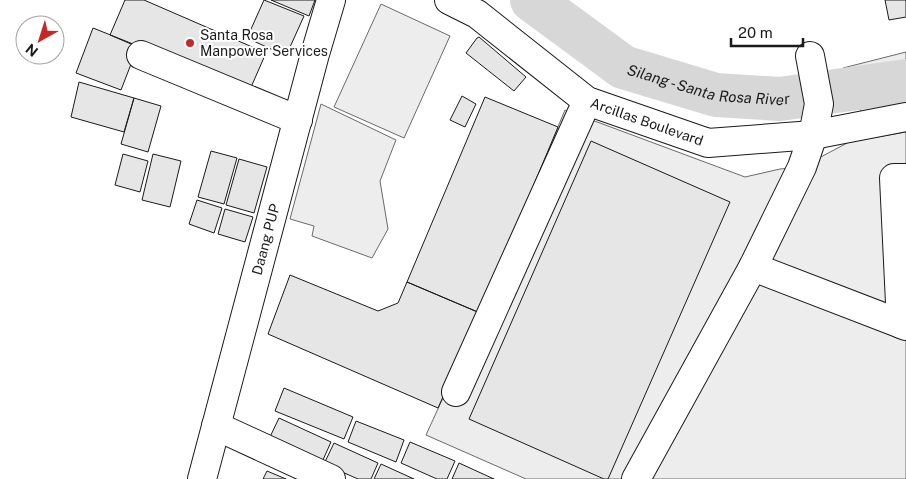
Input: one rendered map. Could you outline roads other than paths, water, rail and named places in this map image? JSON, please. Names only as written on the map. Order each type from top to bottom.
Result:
[{"type":"street","name":"Daang PUP","points":[[202,479],[332,0]]},
{"type":"street","name":"Arcillas Boulevard","points":[[449,0],[477,14],[587,101],[708,144],[813,135],[906,117]]},
{"type":"street","points":[[141,55],[298,120]]},
{"type":"street","points":[[636,479],[753,266],[802,167],[813,135],[819,104],[810,56]]},
{"type":"street","points":[[456,392],[587,101]]},
{"type":"street","points":[[753,266],[904,325],[894,178],[906,178]]},
{"type":"street","points":[[216,426],[331,479]]},
{"type":"waterway","name":"Silang - Santa Rosa River","points":[[532,0],[623,67],[716,95],[780,99],[906,81]]},
{"type":"place","name":"Santa Rosa Manpower Services","points":[[190,43]]}]
